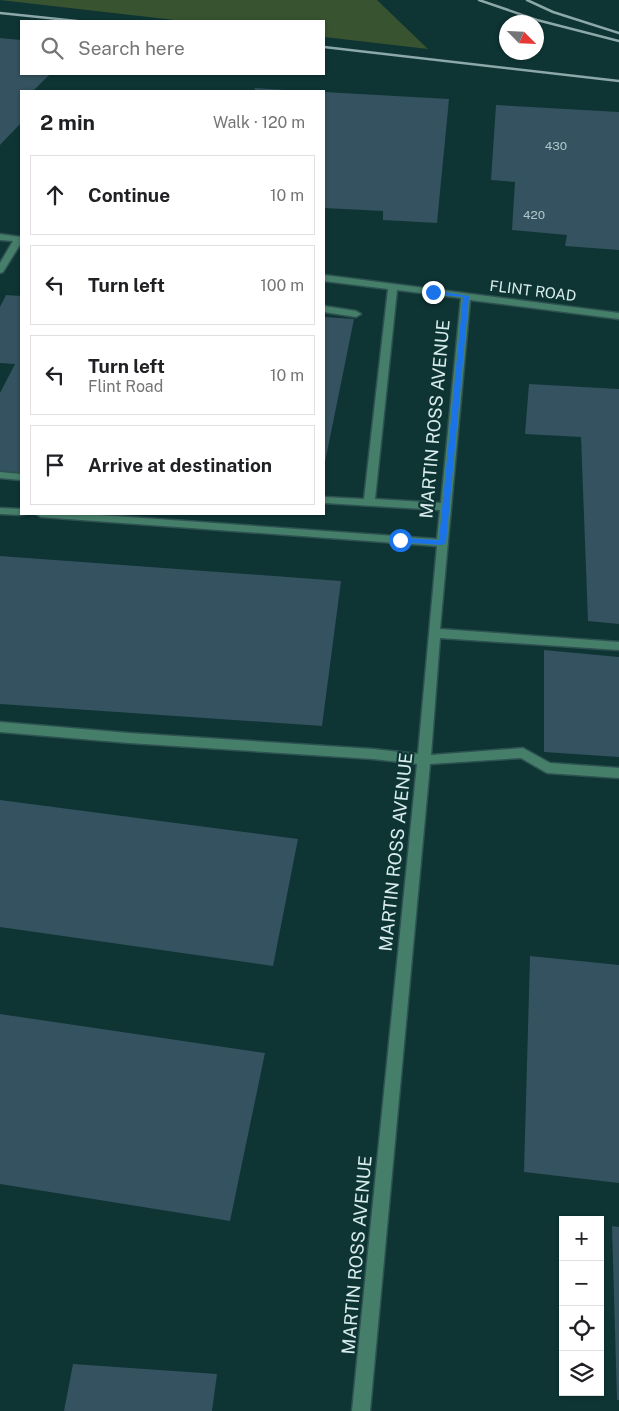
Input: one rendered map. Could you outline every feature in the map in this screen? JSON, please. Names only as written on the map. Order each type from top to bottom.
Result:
[{"type":"street","points":[[0,237],[20,240],[0,270]]},
{"type":"street","name":"FLINT ROAD","points":[[325,278],[619,316]]},
{"type":"street","points":[[369,504],[393,287]]},
{"type":"street","name":"MARTIN ROSS AVENUE","points":[[361,1411],[424,760],[442,543],[466,296]]},
{"type":"street","points":[[325,309],[356,314]]},
{"type":"street","points":[[0,475],[20,477]]},
{"type":"street","points":[[325,500],[446,507]]},
{"type":"street","points":[[0,511],[20,512]]},
{"type":"street","points":[[55,515],[442,543]]},
{"type":"street","points":[[434,633],[619,646]]},
{"type":"street","points":[[0,727],[373,754],[424,760],[523,753],[547,768],[619,773]]},
{"type":"green space","points":[[0,0],[377,0],[428,49],[325,37],[325,20],[174,20]]},
{"type":"building","points":[[0,38],[20,40],[20,75],[49,75],[34,90],[20,90],[20,124],[0,145]]},
{"type":"building","points":[[255,88],[286,90],[254,90]]},
{"type":"building","points":[[325,92],[449,99],[437,223],[383,220],[383,211],[325,208]]},
{"type":"building","points":[[496,105],[619,112],[619,250],[565,246],[567,235],[512,230],[515,182],[491,180]]},
{"type":"building","points":[[6,295],[20,296],[20,475],[0,473],[0,393],[15,364],[0,363],[0,307]]},
{"type":"building","points":[[325,317],[354,319],[325,462]]},
{"type":"building","points":[[529,384],[619,389],[619,624],[588,621],[581,437],[525,434]]},
{"type":"building","points":[[0,556],[341,581],[322,726],[0,704]]},
{"type":"building","points":[[544,650],[619,657],[619,757],[544,752]]},
{"type":"building","points":[[0,800],[298,839],[273,966],[0,927]]},
{"type":"building","points":[[530,956],[619,965],[619,1183],[524,1172]]},
{"type":"building","points":[[0,1014],[265,1053],[230,1221],[0,1184]]},
{"type":"building","points":[[612,1226],[619,1227],[619,1400],[617,1400]]},
{"type":"building","points":[[73,1364],[217,1374],[212,1411],[64,1411]]},
{"type":"railway","points":[[479,0],[537,20],[619,41]]},
{"type":"railway","points":[[527,0],[553,12],[619,33]]},
{"type":"railway","points":[[0,13],[67,20]]},
{"type":"railway","points":[[325,47],[619,81]]},
{"type":"route","points":[[400,540],[442,543],[466,296],[433,292]]}]
